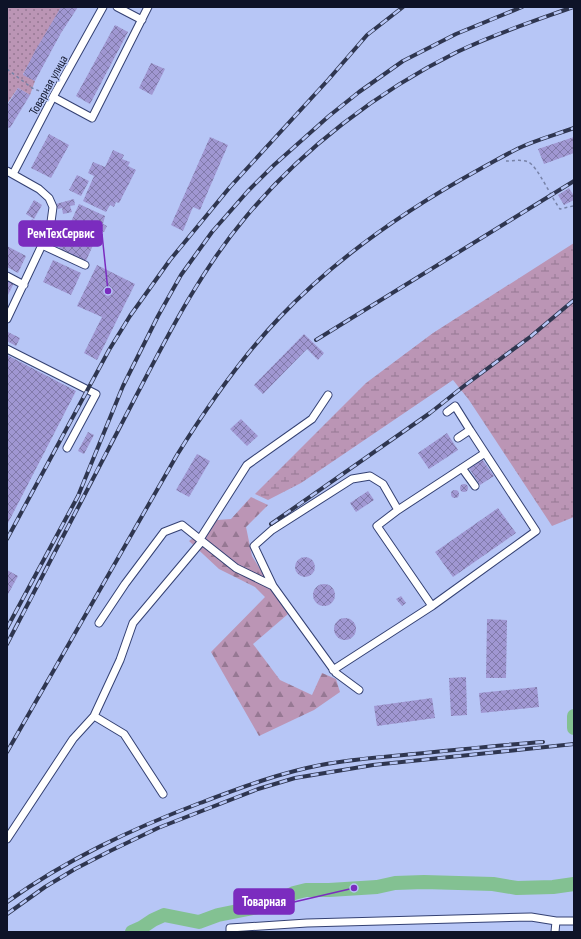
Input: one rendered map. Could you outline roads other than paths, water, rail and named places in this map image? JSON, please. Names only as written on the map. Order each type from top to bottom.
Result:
[{"type":"street","name":"Товарная улица","points":[[10,172],[103,7]]},
{"type":"street","points":[[117,7],[142,20]]},
{"type":"street","points":[[52,96],[92,118],[148,7]]},
{"type":"street","points":[[7,320],[42,245],[51,222],[53,207],[50,198],[39,189],[10,172]]},
{"type":"street","points":[[42,245],[85,265]]},
{"type":"street","points":[[7,276],[24,285]]},
{"type":"street","points":[[7,349],[96,394],[68,448]]},
{"type":"street","points":[[7,839],[72,739],[94,716],[120,660],[133,623],[201,540],[247,465],[312,419],[328,395]]},
{"type":"street","points":[[333,670],[432,606],[536,531],[455,406],[447,412]]},
{"type":"street","points":[[458,438],[470,430]]},
{"type":"street","points":[[432,606],[377,526],[398,510],[485,453]]},
{"type":"street","points":[[462,468],[474,486]]},
{"type":"street","points":[[359,690],[336,674],[333,670],[273,586],[254,546],[272,530],[352,479],[370,476],[383,484],[398,510]]},
{"type":"street","points":[[99,623],[125,584],[164,532],[182,525],[236,568],[273,586]]},
{"type":"street","points":[[94,716],[124,734],[162,794]]},
{"type":"street","points":[[230,932],[230,928],[314,922],[531,917],[556,921],[574,921]]},
{"type":"street","points":[[555,932],[556,921]]},
{"type":"waterway","points":[[574,716],[574,728]]},
{"type":"waterway","points":[[132,932],[164,915],[199,922],[218,915],[273,904],[294,893],[306,890],[377,887],[395,883],[424,882],[493,884],[517,888],[553,887],[574,884]]},
{"type":"railway","points":[[7,539],[109,350],[130,316],[170,260],[230,187],[367,35],[403,7]]},
{"type":"railway","points":[[7,628],[78,496],[123,386],[158,316],[181,275],[212,232],[248,191],[274,165],[329,116],[359,92],[403,61],[456,34],[522,7]]},
{"type":"railway","points":[[7,644],[171,329],[198,283],[228,239],[267,193],[291,169],[342,124],[398,85],[471,45],[573,7]]},
{"type":"railway","points":[[7,752],[177,455],[225,384],[265,333],[325,274],[374,235],[400,217],[453,184],[512,151],[574,128]]},
{"type":"railway","points":[[316,340],[574,181]]},
{"type":"railway","points":[[271,524],[430,413],[530,337],[574,300]]},
{"type":"railway","points":[[7,902],[53,872],[125,834],[245,786],[305,768],[368,758],[543,742]]},
{"type":"railway","points":[[7,914],[45,887],[75,869],[110,851],[158,828],[258,789],[295,778],[373,765],[574,744]]},
{"type":"place","name":"РемТехСервис","points":[[108,291]]},
{"type":"place","name":"Товарная","points":[[354,888]]}]
